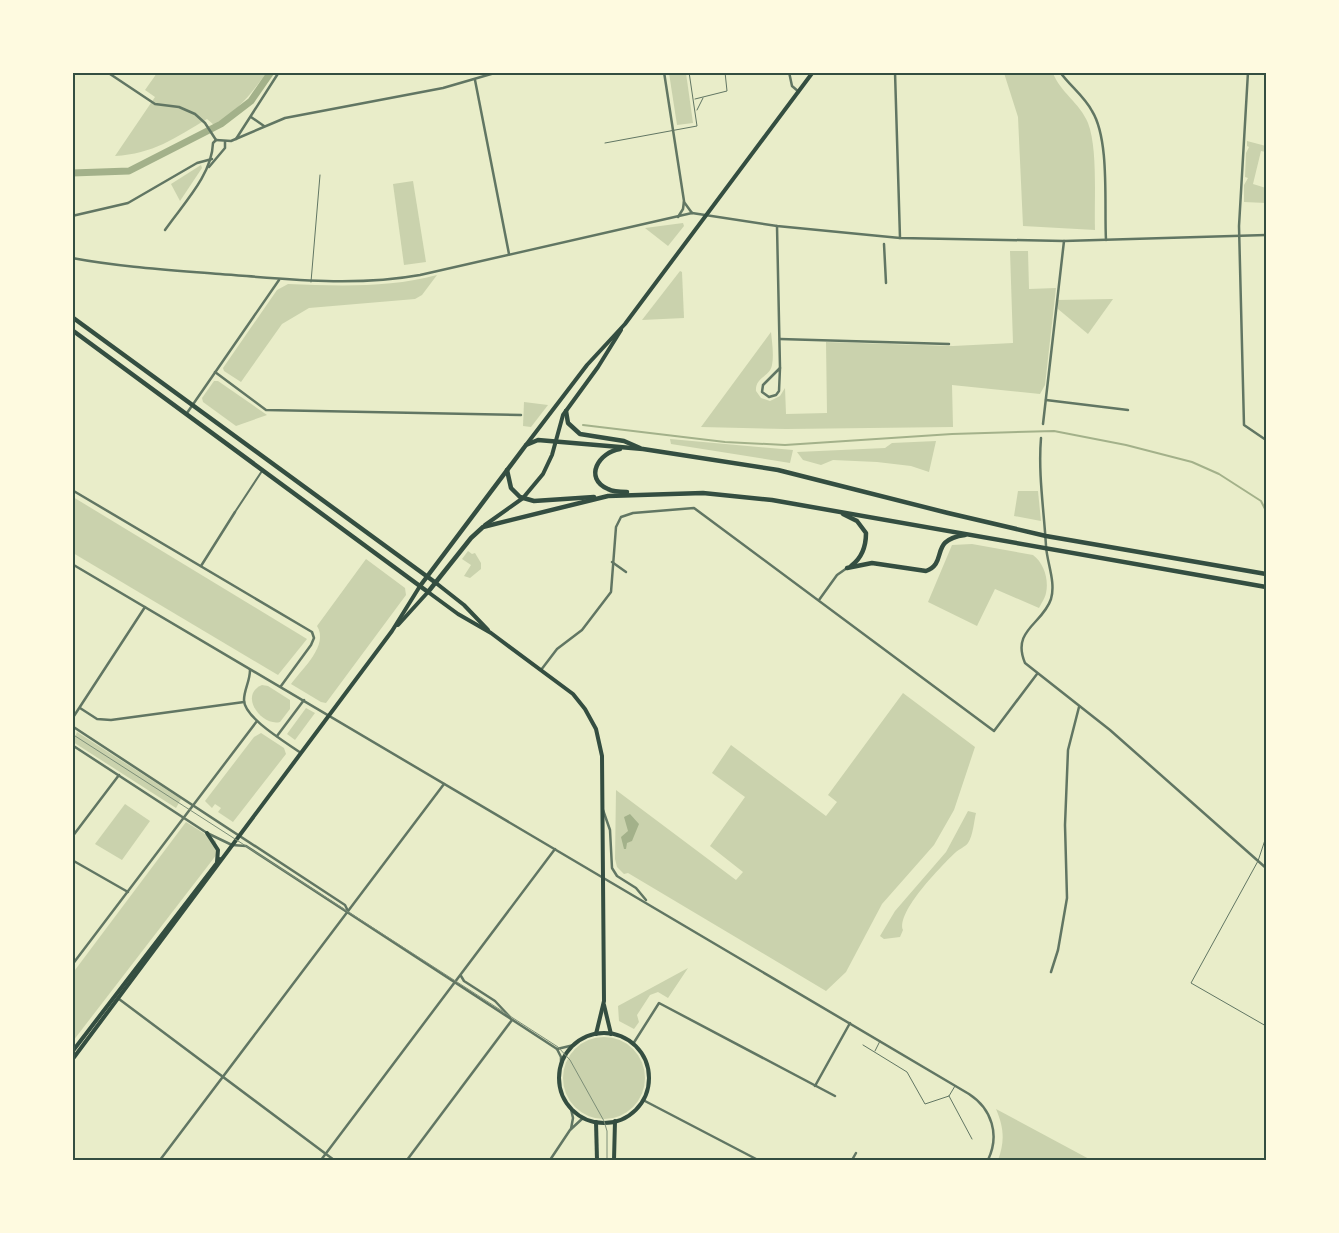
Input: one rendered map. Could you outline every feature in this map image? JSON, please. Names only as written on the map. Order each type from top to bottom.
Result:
[{"type":"main road","points":[[72,1060],[392,631],[420,586],[507,470],[590,361],[624,324],[813,72]]},
{"type":"main road","points":[[72,317],[427,577],[464,605],[491,633]]},
{"type":"main road","points":[[392,631],[436,584],[471,538],[523,498],[543,474],[566,411],[602,362],[624,324]]},
{"type":"main road","points":[[72,330],[262,472],[458,614],[491,633],[576,698],[596,729],[602,751],[604,1001],[612,1034]]},
{"type":"main road","points":[[566,411],[568,424],[580,434],[624,441],[643,449]]},
{"type":"main road","points":[[526,445],[538,440],[643,449],[778,470],[1046,536],[1266,574]]},
{"type":"main road","points":[[629,448],[614,450],[603,455],[597,464],[596,476],[609,490],[640,493]]},
{"type":"main road","points":[[507,470],[511,488],[523,498],[537,501],[640,493],[738,495],[1046,547],[1266,587]]},
{"type":"main road","points":[[483,527],[608,496]]},
{"type":"main road","points":[[831,510],[851,517],[865,530],[864,552],[857,561],[847,568]]},
{"type":"main road","points":[[847,568],[872,563],[926,571],[937,562],[940,550],[945,542],[953,537],[969,535]]},
{"type":"main road","points":[[208,833],[218,850],[217,862]]},
{"type":"main road","points":[[72,1052],[217,862],[227,852]]},
{"type":"main road","points":[[596,1034],[604,1001]]},
{"type":"main road","points":[[596,1034],[612,1034],[633,1044],[643,1056],[648,1072],[647,1089],[643,1100],[628,1116],[615,1121],[596,1122],[583,1118],[571,1109],[565,1101],[559,1083],[561,1064],[574,1045],[596,1034]]},
{"type":"main road","points":[[614,1160],[615,1121]]},
{"type":"main road","points":[[596,1122],[597,1160]]},
{"type":"street","points":[[107,72],[155,104],[187,110],[206,123],[216,138],[225,142],[235,140],[285,118],[476,80],[498,72]]},
{"type":"street","points":[[235,140],[279,72]]},
{"type":"street","points":[[664,72],[684,201],[683,209],[677,218]]},
{"type":"street","points":[[789,72],[792,86],[798,92]]},
{"type":"street","points":[[895,72],[900,238]]},
{"type":"street","points":[[1060,72],[1082,97],[1098,124],[1102,146],[1106,240]]},
{"type":"street","points":[[1248,72],[1242,148],[1239,234],[1244,424],[1266,440]]},
{"type":"street","points":[[476,80],[509,254]]},
{"type":"street","points":[[251,117],[256,122],[265,126]]},
{"type":"street","points":[[208,168],[212,159],[213,144],[216,138]]},
{"type":"street","points":[[165,230],[208,168],[226,148],[225,142]]},
{"type":"street","points":[[213,148],[222,152]]},
{"type":"street","points":[[72,216],[128,203],[197,163],[212,159]]},
{"type":"street","points":[[684,201],[692,213]]},
{"type":"street","points":[[72,258],[311,282],[406,277],[619,228],[677,218],[692,213],[777,226],[900,238],[1064,241],[1239,234],[1266,235]]},
{"type":"street","points":[[777,226],[780,339],[780,368],[779,391],[776,395],[769,397],[762,392],[763,385],[780,368]]},
{"type":"street","points":[[1043,424],[1064,241]]},
{"type":"street","points":[[884,244],[886,283]]},
{"type":"street","points":[[186,414],[280,280]]},
{"type":"street","points":[[780,339],[949,344]]},
{"type":"street","points":[[215,372],[266,410],[521,416]]},
{"type":"street","points":[[1046,400],[1128,410]]},
{"type":"street","points":[[1041,438],[1040,474],[1046,547],[1052,587],[1051,599],[1027,631],[1022,642],[1022,654],[1025,662],[1037,674],[1110,730],[1266,868]]},
{"type":"street","points":[[201,566],[262,472]]},
{"type":"street","points":[[72,490],[312,632],[314,638],[311,645],[281,686]]},
{"type":"street","points":[[541,670],[556,651],[582,630],[608,597],[612,589],[612,562],[616,527],[621,517],[633,513],[694,508],[994,731],[1037,674]]},
{"type":"street","points":[[612,562],[626,572]]},
{"type":"street","points":[[72,564],[250,670],[330,714],[444,784],[956,1085],[978,1100],[990,1118],[994,1137],[988,1160]]},
{"type":"street","points":[[819,601],[837,575],[847,568]]},
{"type":"street","points":[[72,720],[145,607]]},
{"type":"street","points":[[250,670],[250,679],[244,702],[250,714],[301,753]]},
{"type":"street","points":[[278,736],[304,700]]},
{"type":"street","points":[[80,708],[97,719],[111,720],[244,702]]},
{"type":"street","points":[[1051,972],[1058,950],[1067,898],[1068,750],[1079,707]]},
{"type":"street","points":[[72,965],[257,721]]},
{"type":"street","points":[[72,726],[344,905],[348,913]]},
{"type":"street","points":[[72,745],[208,833],[232,845],[246,846],[557,1048],[562,1057],[561,1064]]},
{"type":"street","points":[[72,837],[119,775]]},
{"type":"street","points":[[160,1160],[444,784]]},
{"type":"street","points":[[603,807],[610,830],[612,868],[617,876],[636,888],[648,903]]},
{"type":"street","points":[[321,1160],[555,849]]},
{"type":"street","points":[[72,860],[128,892]]},
{"type":"street","points":[[461,976],[464,981],[495,1001],[512,1020]]},
{"type":"street","points":[[456,983],[464,981]]},
{"type":"street","points":[[119,999],[334,1160]]},
{"type":"street","points":[[633,1044],[659,1003],[834,1096]]},
{"type":"street","points":[[407,1160],[512,1020]]},
{"type":"street","points":[[815,1086],[850,1023]]},
{"type":"street","points":[[557,1048],[574,1045]]},
{"type":"street","points":[[643,1100],[758,1160]]},
{"type":"street","points":[[570,1130],[573,1118],[571,1109]]},
{"type":"street","points":[[550,1160],[570,1130],[583,1118]]},
{"type":"street","points":[[852,1160],[856,1153]]},
{"type":"lane","points":[[606,143],[697,126],[689,72]]},
{"type":"lane","points":[[694,99],[727,91],[725,72]]},
{"type":"lane","points":[[696,112],[704,97]]},
{"type":"lane","points":[[311,282],[320,175]]},
{"type":"lane","points":[[1266,837],[1258,861],[1191,983],[1266,1026]]},
{"type":"lane","points":[[874,1052],[880,1041]]},
{"type":"lane","points":[[863,1045],[907,1072],[925,1104],[949,1096],[956,1085]]},
{"type":"lane","points":[[949,1096],[972,1139]]},
{"type":"shaded area","points":[[157,73],[266,73],[243,102],[214,125],[207,119],[163,144],[129,155],[115,156],[155,97],[145,90]]},
{"type":"shaded area","points":[[669,73],[686,73],[693,123],[677,125]]},
{"type":"shaded area","points":[[1004,73],[1053,73],[1060,86],[1080,109],[1088,123],[1093,146],[1095,230],[1023,226],[1018,117]]},
{"type":"shaded area","points":[[1247,141],[1266,146],[1266,152],[1261,151],[1253,184],[1266,188],[1266,203],[1244,202],[1244,185],[1248,178],[1245,177],[1246,153],[1249,147],[1247,146]]},
{"type":"shaded area","points":[[201,165],[202,168],[180,201],[171,184]]},
{"type":"shaded area","points":[[413,181],[426,262],[404,265],[393,184]]},
{"type":"shaded area","points":[[683,223],[684,226],[668,246],[645,228]]},
{"type":"shaded area","points":[[1010,251],[1028,251],[1029,289],[1056,288],[1045,385],[1040,394],[952,385],[953,427],[786,429],[701,427],[771,332],[773,353],[771,369],[760,380],[756,386],[756,391],[761,398],[770,401],[780,396],[785,388],[786,414],[827,413],[826,342],[953,346],[1013,343]]},
{"type":"shaded area","points":[[680,271],[682,272],[684,318],[642,320]]},
{"type":"shaded area","points":[[437,275],[422,295],[415,299],[309,308],[282,324],[241,382],[224,371],[223,368],[277,290],[288,284],[382,284]]},
{"type":"shaded area","points":[[1113,299],[1088,334],[1058,309],[1057,300]]},
{"type":"shaded area","points":[[214,381],[218,381],[267,415],[236,426],[203,402],[202,398]]},
{"type":"shaded area","points":[[524,402],[548,405],[531,427],[523,426]]},
{"type":"shaded area","points":[[670,439],[793,450],[790,463],[671,444]]},
{"type":"shaded area","points":[[936,441],[929,472],[911,466],[877,462],[833,460],[821,465],[803,460],[797,452],[885,448],[892,443]]},
{"type":"shaded area","points":[[1018,491],[1038,491],[1041,521],[1014,516]]},
{"type":"shaded area","points":[[73,497],[307,639],[278,675],[73,553]]},
{"type":"shaded area","points":[[972,544],[1033,555],[1037,558],[1045,572],[1047,583],[1045,595],[1039,608],[995,589],[977,626],[928,602],[952,545]]},
{"type":"shaded area","points":[[468,551],[472,554],[475,553],[481,563],[481,569],[470,578],[464,576],[471,565],[462,559]]},
{"type":"shaded area","points":[[366,559],[405,588],[406,595],[326,703],[321,702],[291,684],[308,664],[317,648],[320,641],[320,633],[317,626]]},
{"type":"shaded area","points":[[262,685],[268,686],[290,700],[290,709],[280,722],[266,720],[255,709],[252,696],[255,690]]},
{"type":"shaded area","points":[[903,693],[975,747],[954,810],[934,845],[882,904],[846,972],[826,991],[628,873],[624,874],[617,867],[615,859],[616,790],[736,880],[743,872],[710,846],[745,797],[712,773],[731,745],[826,816],[837,802],[828,795]]},
{"type":"shaded area","points":[[306,708],[315,713],[295,740],[287,734]]},
{"type":"shaded area","points":[[77,732],[181,799],[176,808],[73,742]]},
{"type":"shaded area","points":[[261,733],[284,748],[286,754],[233,822],[218,812],[221,808],[215,804],[212,808],[205,801],[254,737]]},
{"type":"shaded area","points":[[125,804],[150,821],[122,860],[95,844]]},
{"type":"shaded area","points":[[968,811],[976,813],[970,840],[941,867],[913,901],[906,912],[900,937],[884,939],[880,936],[895,911],[946,852]]},
{"type":"shaded area","points":[[630,814],[639,824],[632,841],[627,843],[626,849],[624,849],[621,837],[628,831],[624,817]]},
{"type":"shaded area","points":[[186,822],[216,841],[217,854],[73,1041],[72,974]]},
{"type":"shaded area","points":[[688,968],[668,998],[658,992],[650,995],[637,1015],[639,1022],[634,1029],[619,1021],[618,1006]]},
{"type":"shaded area","points":[[604,1037],[620,1040],[633,1049],[642,1062],[645,1078],[642,1094],[633,1107],[620,1116],[604,1119],[588,1116],[575,1107],[566,1094],[563,1078],[566,1062],[575,1049],[588,1040]]},
{"type":"shaded area","points":[[996,1109],[1091,1160],[998,1160],[1003,1134]]},
{"type":"waterway","points":[[72,173],[129,171],[221,124],[251,101],[271,72]]},
{"type":"waterway","points":[[583,425],[725,442],[785,445],[952,434],[1054,431],[1126,445],[1192,462],[1219,474],[1261,501],[1266,511]]},
{"type":"tram line","points":[[72,734],[558,1047],[570,1060],[604,1121],[607,1131],[607,1160]]}]
